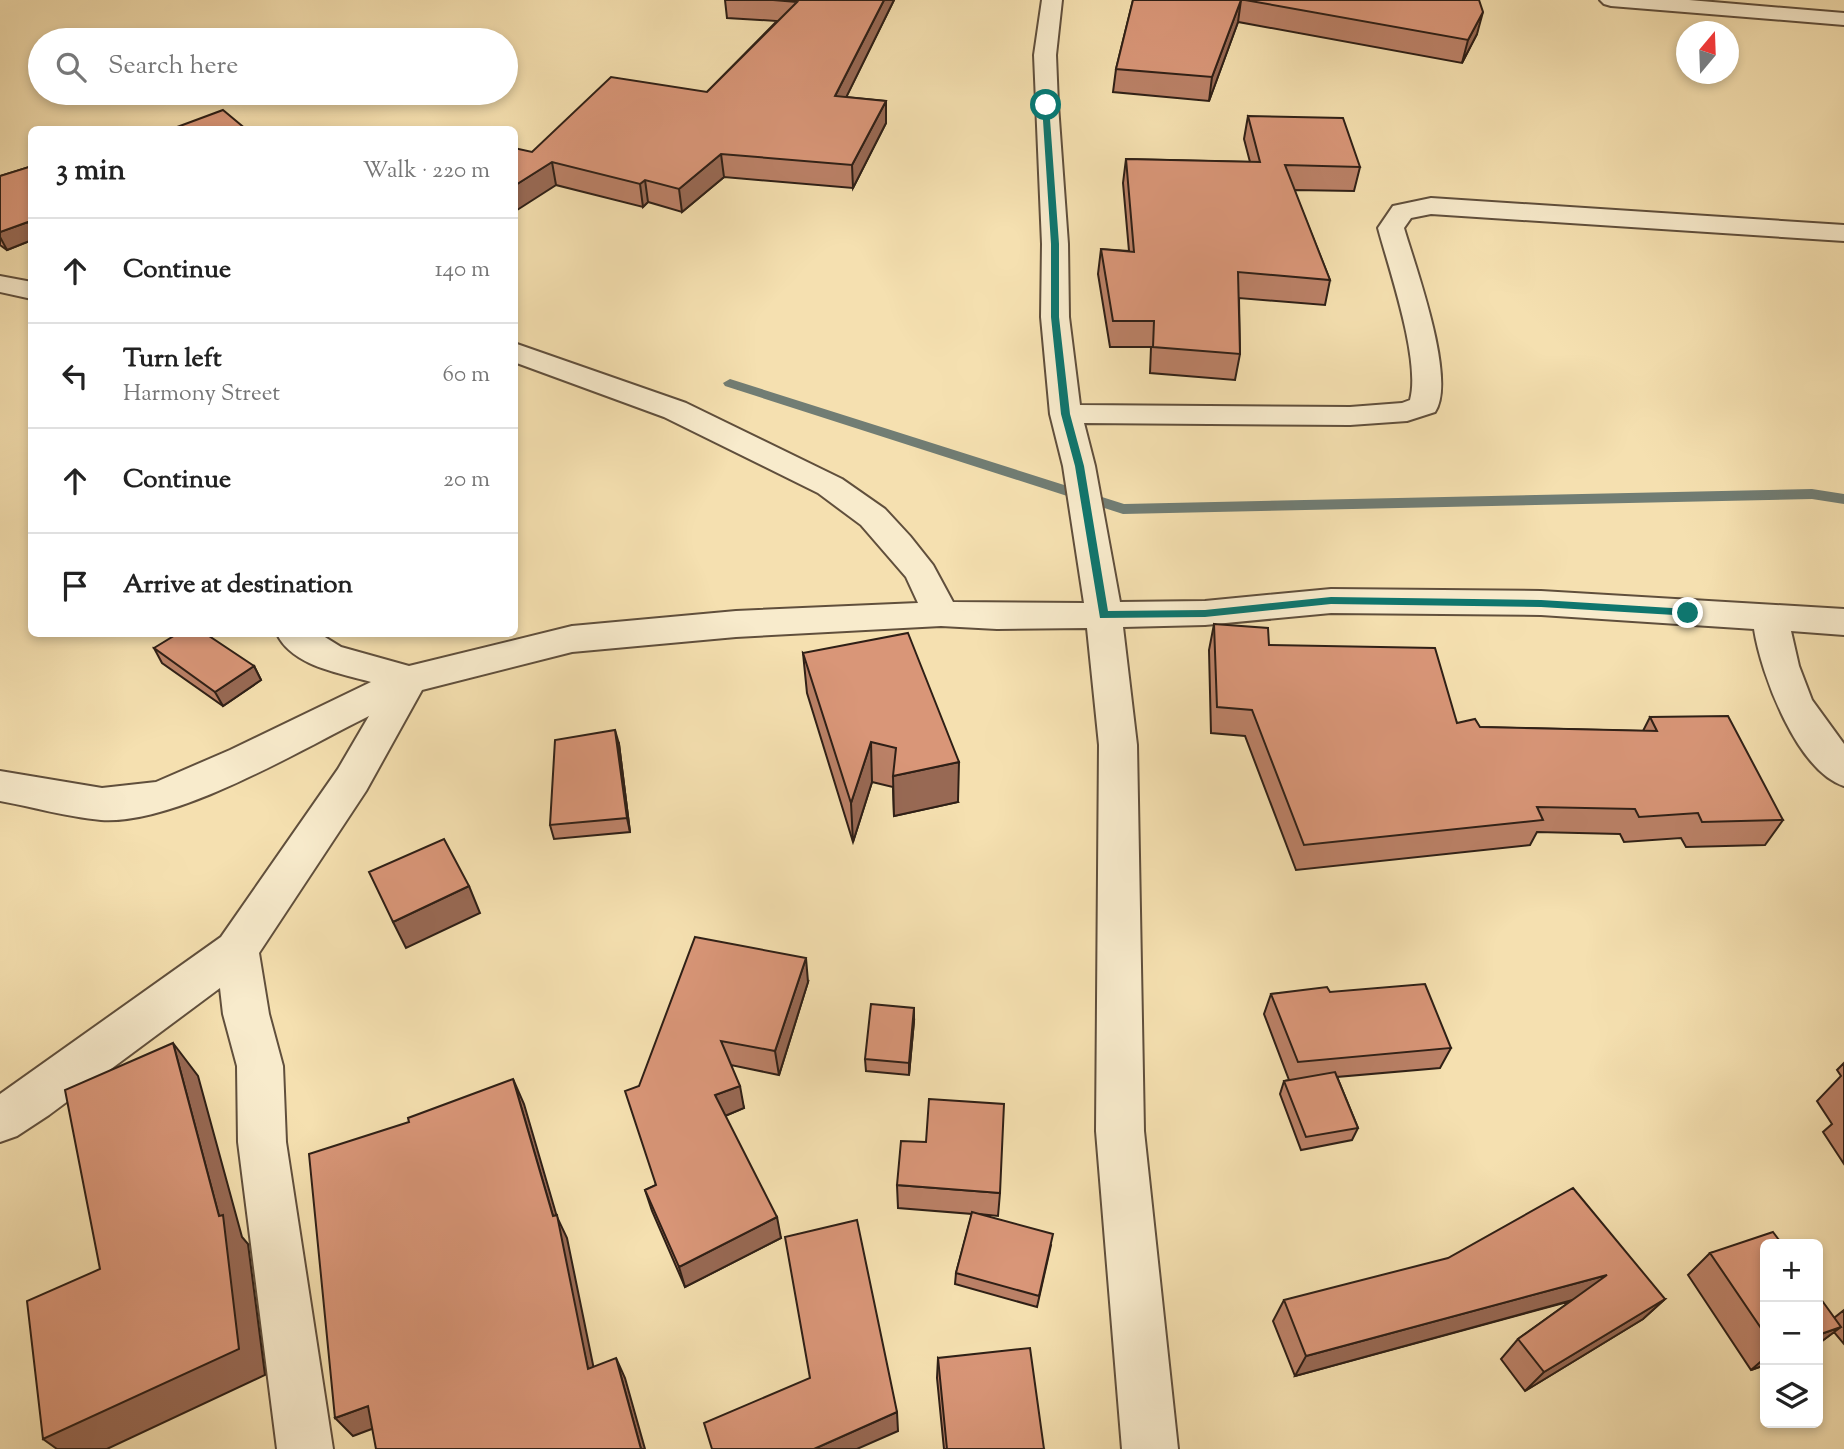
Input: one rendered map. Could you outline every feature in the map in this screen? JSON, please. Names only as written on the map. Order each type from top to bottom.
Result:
[{"type":"street","points":[[1052,0],[1045,55],[1046,132],[1055,244],[1055,317],[1066,414],[1079,466],[1104,615],[1118,745],[1121,1131],[1150,1449]]},
{"type":"street","points":[[1611,0],[1844,19]]},
{"type":"street","points":[[1834,0],[1844,10]]},
{"type":"street","points":[[1066,414],[1350,416],[1407,412],[1424,405],[1430,392],[1419,333],[1391,228],[1402,212],[1431,206],[1844,233]]},
{"type":"street","points":[[0,284],[28,290]]},
{"type":"street","points":[[518,353],[675,410],[830,486],[873,517],[898,544],[921,573],[941,614]]},
{"type":"street","points":[[0,786],[102,804],[161,797],[244,761],[409,680],[572,639],[736,624],[941,614],[998,617],[1205,614],[1331,601],[1541,603],[1844,622]]},
{"type":"street","points":[[1771,619],[1783,683],[1806,727],[1844,771]]},
{"type":"street","points":[[299,637],[328,657],[409,680]]},
{"type":"street","points":[[0,1120],[32,1100],[237,950],[352,780],[409,680]]},
{"type":"street","points":[[237,950],[246,1014],[260,1066],[262,1142],[305,1449]]},
{"type":"building","points":[[773,0],[884,0],[835,96],[886,101],[852,165],[721,154],[679,189],[645,180],[640,184],[552,162],[518,183],[518,149],[532,152],[611,77],[707,92],[797,2]]},
{"type":"building","points":[[1133,0],[1241,0],[1212,77],[1116,69]]},
{"type":"building","points":[[1245,0],[1479,0],[1483,12],[1468,40]]},
{"type":"building","points":[[223,110],[242,126],[180,126]]},
{"type":"building","points":[[1248,116],[1343,118],[1360,167],[1285,165],[1330,280],[1238,272],[1240,354],[1153,347],[1154,321],[1113,321],[1101,249],[1134,252],[1126,159],[1260,162]]},
{"type":"building","points":[[28,167],[28,222],[0,232],[0,176]]},
{"type":"building","points":[[1214,624],[1268,628],[1269,645],[1435,648],[1457,723],[1475,719],[1480,727],[1657,731],[1650,717],[1728,716],[1783,820],[1702,822],[1698,813],[1639,817],[1635,809],[1537,807],[1543,820],[1304,845],[1252,710],[1217,707]]},
{"type":"building","points":[[908,633],[959,762],[893,776],[896,748],[871,742],[851,803],[803,653]]},
{"type":"building","points":[[172,637],[210,637],[254,666],[215,692],[154,648]]},
{"type":"building","points":[[615,730],[627,818],[550,825],[555,740]]},
{"type":"building","points":[[444,839],[469,886],[393,922],[369,872]]},
{"type":"building","points":[[695,937],[806,958],[775,1051],[721,1041],[740,1086],[715,1095],[777,1217],[679,1267],[645,1190],[656,1185],[625,1091],[639,1086]]},
{"type":"building","points":[[1425,984],[1451,1048],[1298,1062],[1271,994],[1327,987],[1330,992]]},
{"type":"building","points":[[871,1004],[914,1008],[909,1063],[865,1059]]},
{"type":"building","points":[[173,1043],[219,1216],[223,1215],[239,1349],[43,1439],[27,1301],[100,1269],[65,1090]]},
{"type":"building","points":[[1335,1072],[1358,1128],[1306,1137],[1284,1081]]},
{"type":"building","points":[[513,1079],[553,1216],[557,1215],[588,1369],[616,1358],[641,1449],[376,1449],[368,1406],[335,1418],[309,1154],[409,1122],[408,1118]]},
{"type":"building","points":[[929,1099],[1004,1104],[1000,1193],[897,1185],[901,1141],[926,1142]]},
{"type":"building","points":[[1573,1188],[1665,1299],[1544,1372],[1518,1339],[1607,1275],[1306,1356],[1284,1300],[1448,1258]]},
{"type":"building","points":[[972,1212],[1053,1234],[1039,1296],[956,1273]]},
{"type":"building","points":[[857,1220],[897,1412],[814,1449],[712,1449],[704,1423],[810,1378],[785,1237]]},
{"type":"building","points":[[1773,1232],[1778,1239],[1760,1239],[1760,1327],[1710,1253]]},
{"type":"building","points":[[1823,1302],[1841,1327],[1823,1333]]},
{"type":"building","points":[[1030,1348],[1044,1449],[947,1449],[938,1358]]},
{"type":"waterway","points":[[730,383],[1123,509],[1812,494],[1844,499]]},
{"type":"route","points":[[1046,105],[1048,173],[1055,244],[1055,317],[1066,414],[1079,466],[1104,615],[1205,614],[1331,601],[1541,603],[1688,613]]}]
